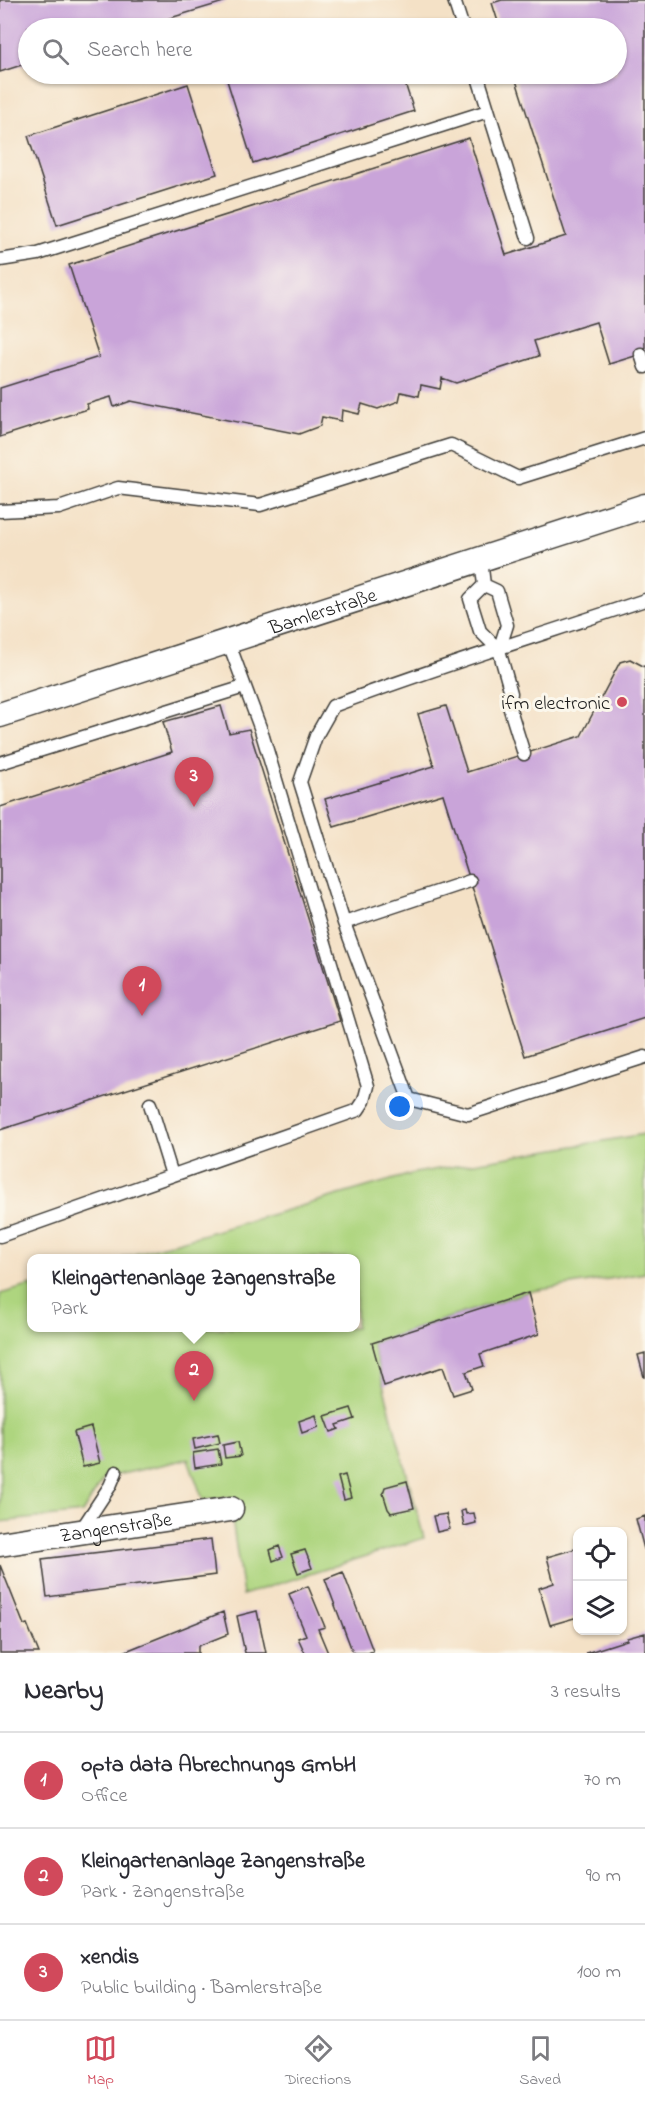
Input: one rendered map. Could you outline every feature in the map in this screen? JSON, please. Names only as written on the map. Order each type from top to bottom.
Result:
[{"type":"street","name":"Bamlerstraße","points":[[0,715],[645,506]]},
{"type":"street","name":"Zangenstraße","points":[[0,1544],[231,1509]]},
{"type":"lane","points":[[454,0],[460,18]]},
{"type":"lane","points":[[480,84],[528,238]]},
{"type":"lane","points":[[0,260],[38,254],[488,111]]},
{"type":"lane","points":[[641,354],[645,367]]},
{"type":"lane","points":[[0,511],[59,508],[118,488],[260,505],[451,445],[518,478],[645,438]]},
{"type":"lane","points":[[481,560],[484,585]]},
{"type":"lane","points":[[484,585],[497,591],[507,625],[499,650]]},
{"type":"lane","points":[[484,585],[470,599],[480,631],[499,650],[511,693],[509,706],[524,754]]},
{"type":"lane","points":[[645,600],[499,650],[450,663],[333,706],[316,736],[300,782],[344,923],[409,1099],[468,1114],[645,1058]]},
{"type":"lane","points":[[0,1236],[358,1110],[364,1101],[368,1086],[261,730],[228,641]]},
{"type":"lane","points":[[0,763],[244,687]]},
{"type":"lane","points":[[344,923],[470,881]]},
{"type":"lane","points":[[150,1104],[172,1176]]},
{"type":"lane","points":[[80,1531],[110,1486],[116,1472]]},
{"type":"green space","points":[[645,1134],[645,1273],[527,1292],[372,1343],[424,1538],[243,1595],[229,1497],[203,1500],[188,1459],[104,1478],[82,1513],[0,1522],[0,1294],[27,1286],[27,1332],[360,1332],[360,1254],[136,1254],[415,1173]]},
{"type":"building","points":[[0,0],[227,0],[170,18],[18,18],[18,66],[0,72]]},
{"type":"building","points":[[502,0],[645,0],[645,353],[609,364],[596,322],[534,341],[539,356],[456,383],[442,378],[440,389],[421,385],[419,396],[401,392],[399,401],[378,409],[362,404],[359,414],[342,410],[341,421],[322,417],[320,426],[299,434],[131,401],[114,407],[111,397],[87,404],[88,409],[0,437],[0,388],[99,357],[69,265],[469,138],[506,255],[566,236],[517,84],[627,84],[627,18],[497,18],[492,3]]},
{"type":"building","points":[[188,84],[217,174],[57,225],[28,136]]},
{"type":"building","points":[[228,84],[405,84],[414,111],[253,163]]},
{"type":"building","points":[[630,659],[645,667],[645,1018],[525,1056],[443,794],[334,827],[325,799],[434,766],[418,714],[446,706],[467,772],[581,736],[620,662]]},
{"type":"building","points":[[221,706],[229,733],[249,729],[340,1021],[0,1130],[0,807],[172,752],[163,722]]},
{"type":"building","points":[[528,1293],[539,1334],[480,1354],[484,1366],[466,1372],[472,1389],[453,1395],[443,1367],[384,1386],[372,1343]]},
{"type":"building","points":[[645,1353],[645,1377],[644,1377],[638,1355]]},
{"type":"building","points":[[351,1408],[355,1419],[337,1425],[339,1429],[331,1432],[325,1416]]},
{"type":"building","points":[[316,1415],[319,1427],[302,1433],[299,1421]]},
{"type":"building","points":[[91,1427],[100,1463],[83,1467],[74,1432]]},
{"type":"building","points":[[218,1434],[220,1443],[195,1449],[193,1439]]},
{"type":"building","points":[[238,1442],[241,1456],[225,1458],[223,1445]]},
{"type":"building","points":[[218,1449],[221,1464],[195,1468],[193,1453]]},
{"type":"building","points":[[345,1475],[351,1498],[344,1500],[338,1477]]},
{"type":"building","points":[[407,1481],[414,1508],[391,1513],[383,1493],[385,1487]]},
{"type":"building","points":[[465,1510],[466,1514],[474,1513],[476,1523],[464,1526],[461,1511]]},
{"type":"building","points":[[446,1514],[450,1529],[437,1532],[433,1516]]},
{"type":"building","points":[[645,1516],[645,1549],[644,1549],[636,1519]]},
{"type":"building","points":[[211,1539],[215,1575],[47,1597],[42,1559]]},
{"type":"building","points":[[279,1546],[283,1557],[273,1561],[270,1550]]},
{"type":"building","points":[[573,1549],[573,1618],[550,1625],[539,1588],[554,1583],[547,1557]]},
{"type":"building","points":[[305,1550],[312,1568],[298,1573],[291,1554]]},
{"type":"building","points":[[0,1565],[24,1625],[27,1624],[39,1653],[0,1653]]},
{"type":"building","points":[[343,1572],[373,1651],[368,1653],[353,1653],[325,1579]]},
{"type":"building","points":[[308,1586],[325,1627],[318,1629],[328,1653],[305,1653],[298,1638],[306,1635],[289,1594]]},
{"type":"building","points":[[257,1611],[266,1653],[245,1653],[237,1616]]},
{"type":"building","points":[[223,1612],[228,1634],[198,1646],[198,1653],[121,1653]]},
{"type":"building","points":[[645,1633],[645,1653],[586,1653],[627,1640],[627,1638]]},
{"type":"place","name":"ifm electronic","points":[[622,702]]},
{"type":"place","name":"xendis","points":[[194,807]]},
{"type":"place","name":"opta data Abrechnungs GmbH","points":[[142,1016]]},
{"type":"place","name":"Kleingartenanlage Zangenstraße","points":[[194,1401]]}]
